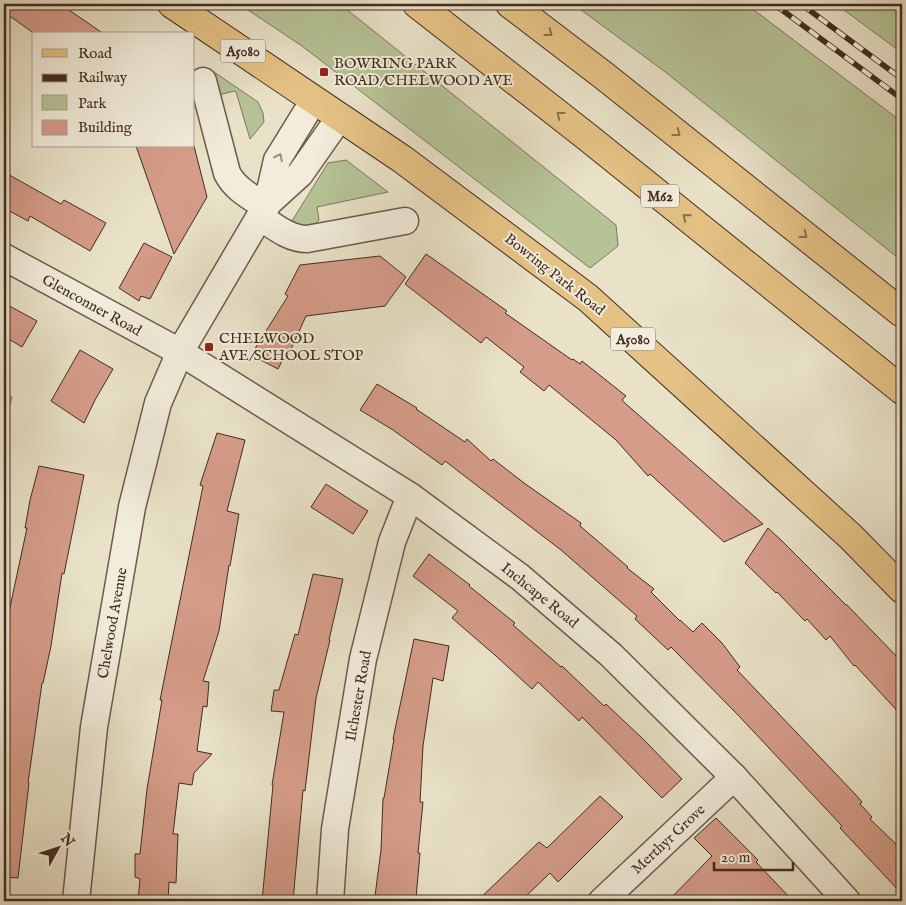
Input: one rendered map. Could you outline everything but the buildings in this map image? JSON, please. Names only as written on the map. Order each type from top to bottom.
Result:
[{"type":"main road","name":"Bowring Park Road","points":[[172,4],[402,159],[588,298],[851,537],[902,589]]},
{"type":"main road","name":"M62","points":[[417,4],[586,136],[902,390]]},
{"type":"main road","points":[[510,4],[603,75],[902,312]]},
{"type":"main road","points":[[712,238],[902,411]]},
{"type":"street","points":[[203,82],[230,179],[236,187],[264,209],[281,231],[292,237],[307,239],[405,221]]},
{"type":"street","points":[[264,209],[277,160],[314,100]]},
{"type":"street","points":[[264,209],[300,174],[340,118]]},
{"type":"street","name":"Chelwood Avenue","points":[[76,901],[94,727],[132,507],[158,403],[180,352],[264,209]]},
{"type":"street","name":"Glenconner Road","points":[[4,257],[180,352]]},
{"type":"street","name":"Inchcape Road","points":[[180,352],[410,496],[520,577],[611,654],[734,777],[848,901]]},
{"type":"street","name":"Ilchester Road","points":[[330,901],[335,829],[363,659],[392,542],[410,496]]},
{"type":"street","name":"Merthyr Grove","points":[[602,901],[734,777]]},
{"type":"green space","points":[[239,4],[340,4],[616,225],[618,246],[590,268],[302,46]]},
{"type":"green space","points":[[573,4],[746,4],[902,122],[902,261],[664,71]]},
{"type":"green space","points":[[836,4],[902,4],[902,53]]},
{"type":"green space","points":[[214,72],[258,102],[263,113],[264,122],[250,139],[236,92],[219,95],[211,73]]},
{"type":"green space","points":[[346,160],[388,192],[317,207],[319,220],[312,228],[295,225],[292,221],[328,163]]},
{"type":"green space","points":[[4,392],[12,397],[4,430]]},
{"type":"railway","points":[[774,4],[902,99]]},
{"type":"railway","points":[[801,4],[902,79]]},
{"type":"place","name":"BOWRING PARK ROAD/CHELWOOD AVE","points":[[324,72]]},
{"type":"place","name":"CHELWOOD AVE/SCHOOL STOP","points":[[209,347]]}]
